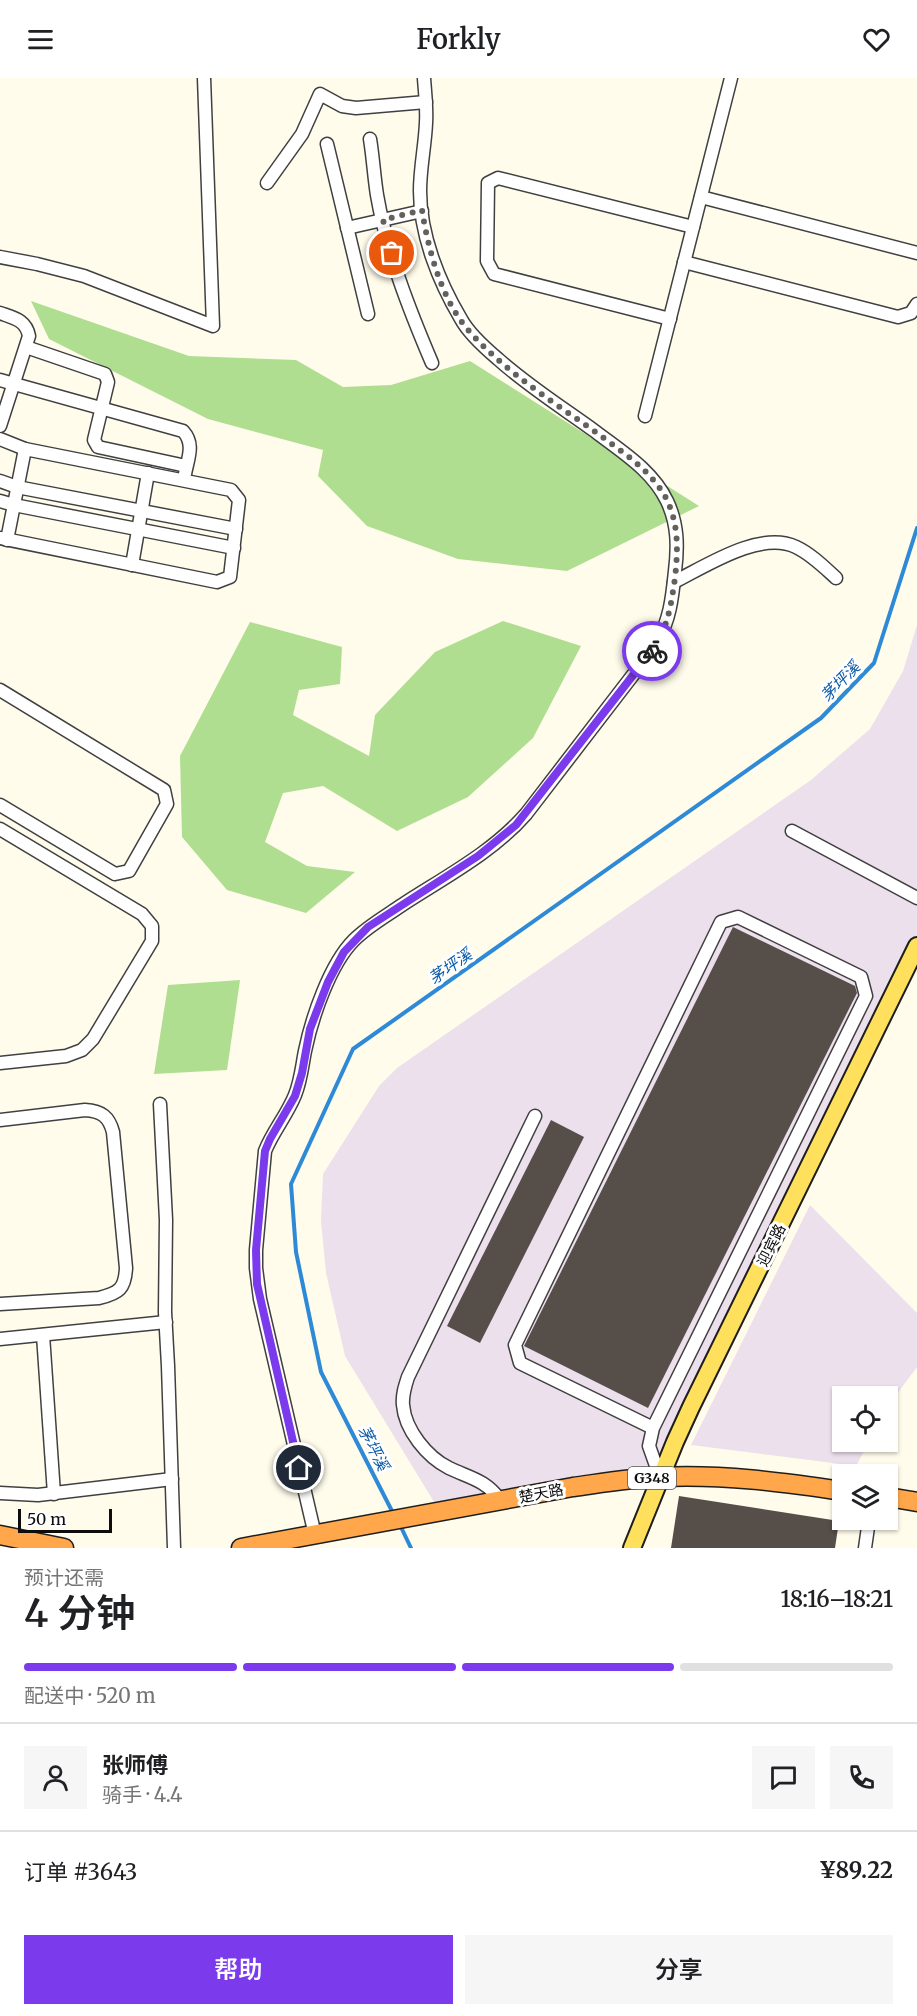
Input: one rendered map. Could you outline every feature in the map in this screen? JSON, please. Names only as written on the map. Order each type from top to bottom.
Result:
[{"type":"highway","name":"楚天路","points":[[241,1548],[573,1487],[660,1477],[741,1478],[832,1490]]},
{"type":"highway","points":[[898,1499],[917,1502]]},
{"type":"highway","points":[[0,1534],[64,1548]]},
{"type":"main road","name":"迎宾路","points":[[632,1548],[691,1407],[917,946]]},
{"type":"street","points":[[0,257],[84,276],[213,326],[204,78]]},
{"type":"street","points":[[315,1535],[257,1284],[256,1259],[265,1151],[295,1096],[302,1073],[310,1029],[328,982],[344,952],[368,927],[478,856],[516,825],[656,645],[671,609],[677,549],[676,527],[669,507],[660,488],[646,472],[509,369],[485,348],[463,323],[446,293],[434,260],[420,194],[426,102],[424,78]]},
{"type":"street","points":[[645,416],[731,78]]},
{"type":"street","points":[[267,183],[302,134],[320,94],[342,106],[356,108],[426,102]]},
{"type":"street","points":[[370,139],[383,220],[409,308],[432,363]]},
{"type":"street","points":[[327,144],[368,314]]},
{"type":"street","points":[[670,319],[494,274],[487,261],[488,183],[498,178],[693,227]]},
{"type":"street","points":[[701,197],[917,253]]},
{"type":"street","points":[[347,228],[422,210]]},
{"type":"street","points":[[684,262],[898,317],[911,313],[917,303]]},
{"type":"street","points":[[0,314],[22,321],[28,328],[29,336],[0,426]]},
{"type":"street","points":[[26,347],[105,374],[108,382],[94,440],[98,447],[186,466]]},
{"type":"street","points":[[0,380],[183,431],[189,438],[190,446],[183,481]]},
{"type":"street","points":[[0,439],[25,448],[231,490],[239,500],[230,577],[217,582],[4,539],[14,506],[25,448]]},
{"type":"street","points":[[132,565],[148,473]]},
{"type":"street","points":[[0,481],[17,487],[236,529]]},
{"type":"street","points":[[0,501],[14,506],[234,548]]},
{"type":"street","points":[[674,582],[741,549],[777,542],[794,545],[801,549],[836,578]]},
{"type":"street","points":[[0,690],[164,790],[167,804],[129,871],[115,874],[0,805]]},
{"type":"street","points":[[0,829],[142,914],[152,926],[152,941],[93,1039],[82,1050],[66,1056],[0,1063]]},
{"type":"street","points":[[792,831],[917,898]]},
{"type":"street","points":[[653,1428],[520,1363],[515,1345],[721,922],[738,917],[861,977],[866,996],[653,1428],[649,1446],[660,1477]]},
{"type":"street","points":[[160,1104],[166,1220],[164,1285],[174,1548]]},
{"type":"street","points":[[0,1120],[86,1110],[104,1115],[111,1123],[126,1279],[121,1289],[99,1298],[0,1304]]},
{"type":"street","points":[[500,1500],[493,1490],[447,1467],[427,1451],[406,1419],[403,1405],[404,1391],[408,1377],[535,1116]]},
{"type":"street","points":[[0,1339],[166,1322]]},
{"type":"street","points":[[44,1335],[54,1494]]},
{"type":"street","points":[[0,1492],[22,1495],[54,1494],[172,1479]]},
{"type":"street","points":[[865,1548],[868,1530]]},
{"type":"shaded area","points":[[917,625],[917,942],[654,1470],[434,1502],[345,1356],[326,1273],[321,1221],[323,1174],[379,1086],[397,1068],[811,780],[870,729],[903,671]]},
{"type":"shaded area","points":[[810,1205],[917,1313],[917,1367],[898,1393],[898,1386],[832,1386],[832,1452],[864,1452],[857,1464],[840,1464],[691,1445]]},
{"type":"green space","points":[[31,301],[189,356],[296,360],[343,387],[391,385],[470,361],[699,506],[567,571],[458,559],[367,526],[318,476],[323,450],[208,419],[49,339]]},
{"type":"green space","points":[[503,621],[581,646],[533,738],[468,797],[397,831],[323,786],[283,793],[265,842],[307,866],[355,872],[306,913],[227,890],[182,837],[180,756],[250,622],[342,647],[340,684],[299,690],[293,715],[369,756],[375,715],[435,652]]},
{"type":"green space","points":[[240,980],[227,1070],[154,1074],[168,985]]},
{"type":"building","points":[[733,927],[855,986],[857,993],[648,1408],[524,1346]]},
{"type":"building","points":[[551,1120],[584,1137],[480,1343],[447,1326]]},
{"type":"building","points":[[679,1496],[832,1520],[832,1530],[838,1530],[835,1548],[671,1548]]},
{"type":"waterway","name":"茅坪溪","points":[[393,1513],[321,1372],[296,1252],[291,1184],[353,1049],[821,718],[874,663],[917,528]]},
{"type":"waterway","name":"茅坪溪","points":[[400,1525],[411,1548]]},
{"type":"way so far","points":[[392,253],[383,220],[422,210],[434,260],[446,293],[463,323],[485,348],[509,369],[630,458],[660,488],[672,513],[678,542],[671,609],[663,634],[652,651]]},
{"type":"route","points":[[299,1468],[257,1284],[256,1250],[265,1151],[295,1096],[302,1073],[310,1029],[328,982],[344,952],[368,927],[478,856],[516,825],[652,651]]}]
